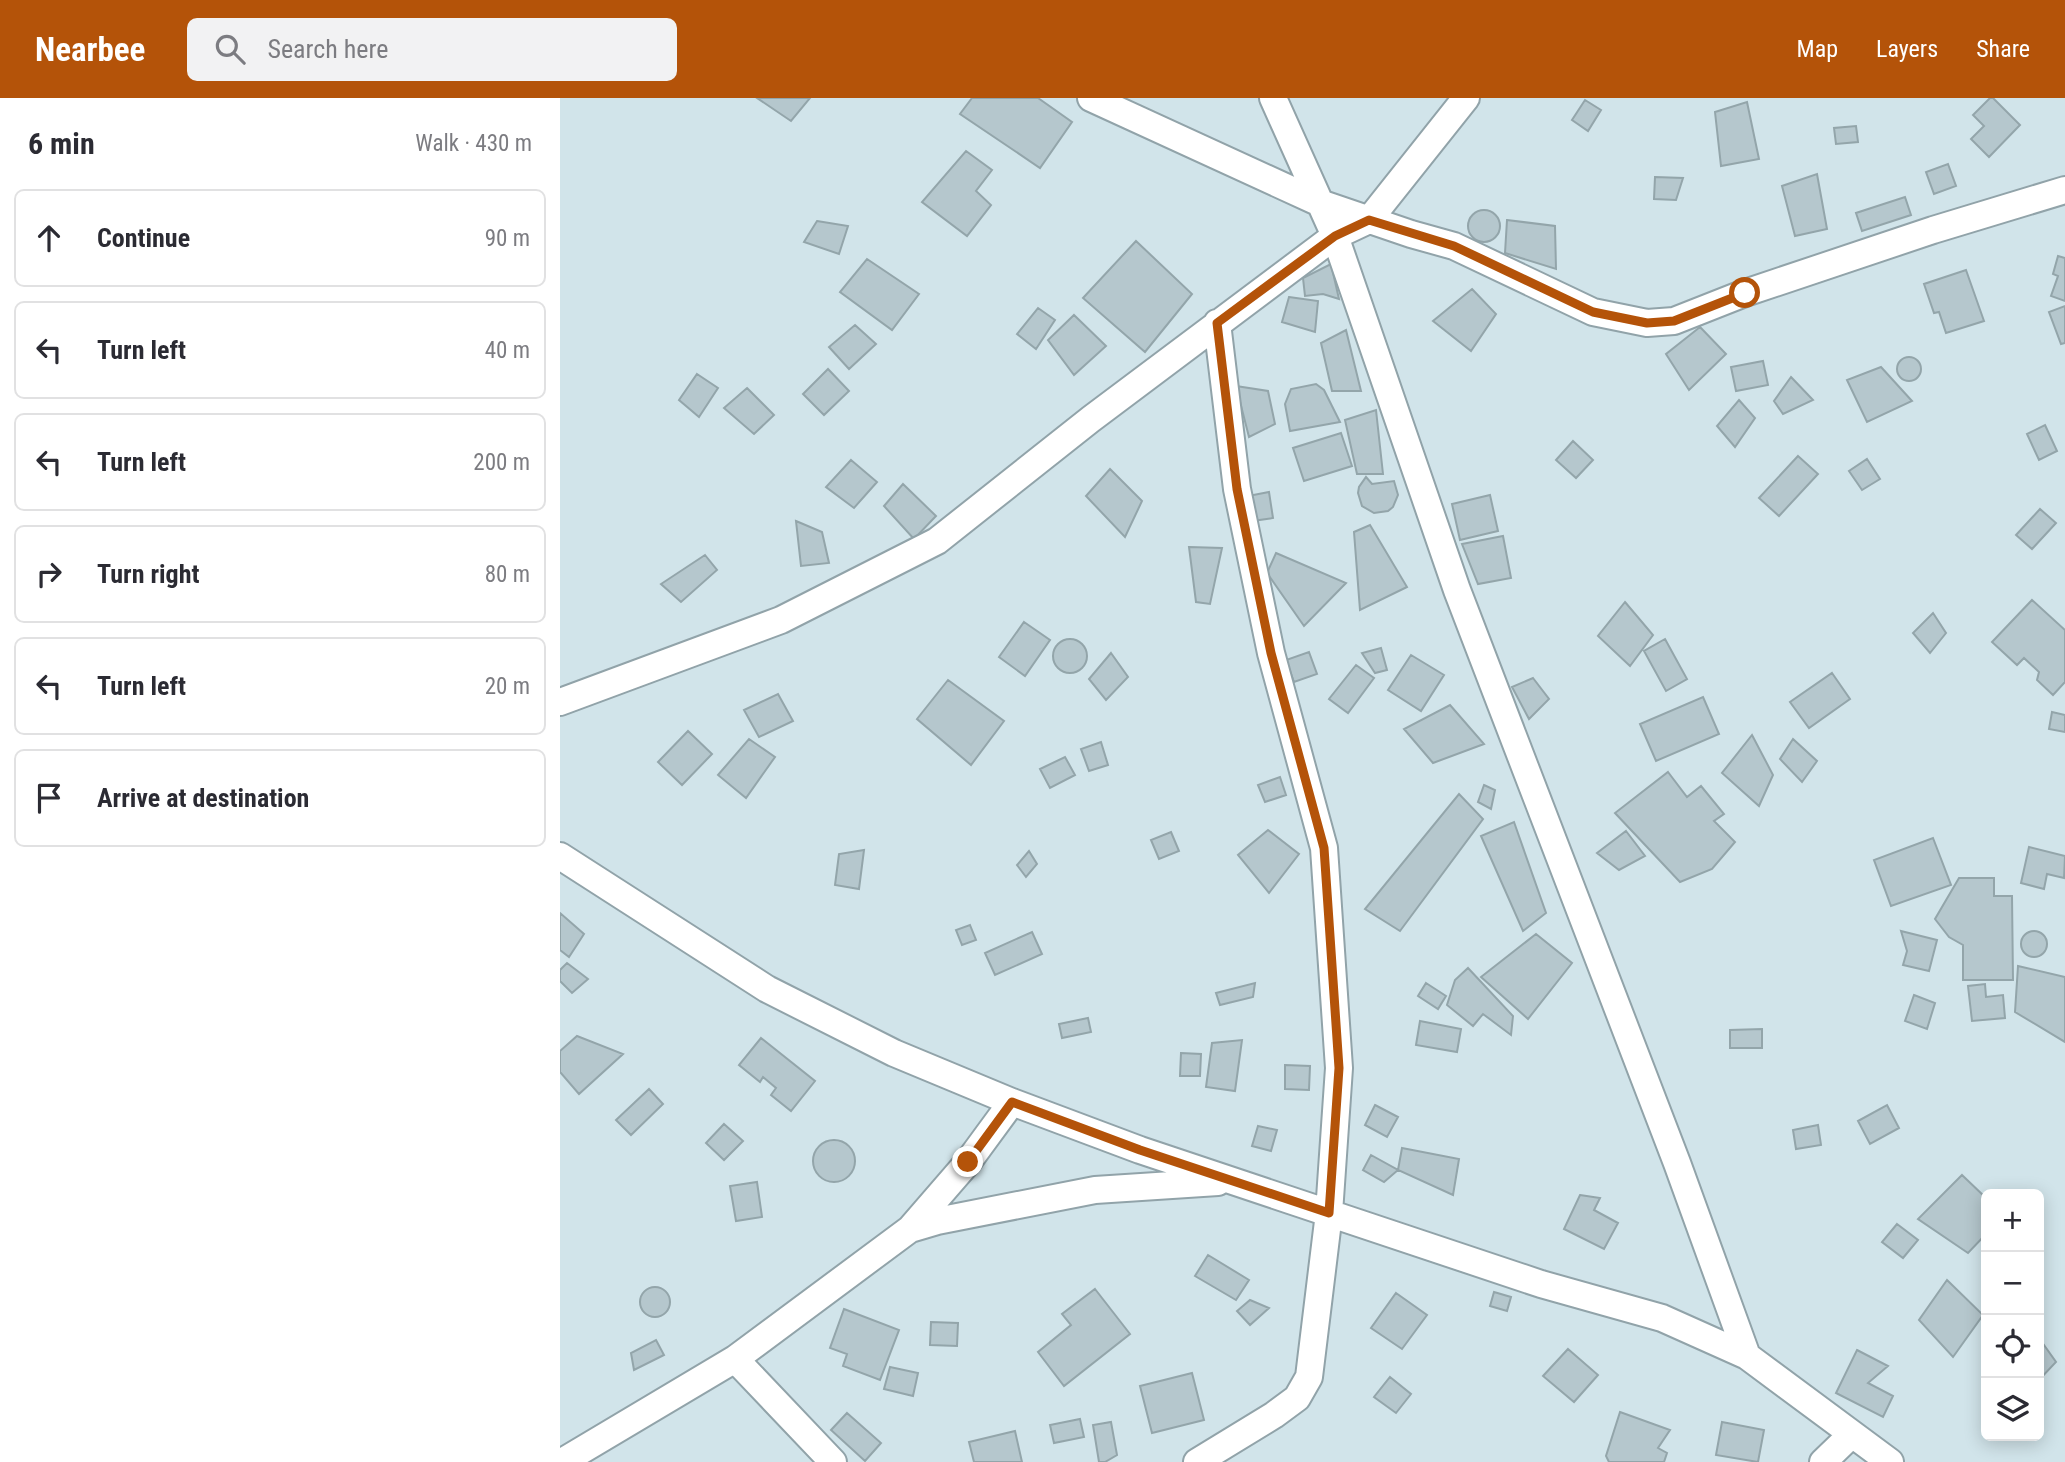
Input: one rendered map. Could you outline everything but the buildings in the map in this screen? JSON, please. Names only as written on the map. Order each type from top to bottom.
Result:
[{"type":"street","points":[[1091,98],[1320,203],[1454,246],[1593,312],[1647,323],[1674,321],[1745,293],[1933,230],[2065,190]]},
{"type":"street","points":[[1273,98],[1335,236],[1457,590],[1672,1150],[1747,1356]]},
{"type":"street","points":[[560,702],[781,620],[937,541],[1217,323],[1335,236],[1369,220],[1466,98]]},
{"type":"street","points":[[1197,1462],[1290,1404],[1297,1398],[1309,1377],[1329,1213],[1339,1068],[1324,848],[1271,653],[1237,489],[1217,323]]},
{"type":"street","points":[[560,856],[767,989],[894,1053],[1012,1102],[1140,1150],[1541,1284],[1662,1318],[1747,1356],[1890,1462]]},
{"type":"street","points":[[562,1462],[735,1359],[910,1229],[968,1162],[1012,1102]]},
{"type":"street","points":[[910,1229],[937,1221],[1095,1190],[1234,1181]]},
{"type":"street","points":[[735,1359],[833,1462]]},
{"type":"street","points":[[1823,1462],[1852,1434]]},
{"type":"route","points":[[968,1162],[1012,1102],[1140,1150],[1329,1213],[1339,1068],[1324,848],[1271,653],[1237,489],[1217,323],[1335,236],[1369,220],[1454,246],[1593,312],[1647,323],[1674,321],[1745,293]]}]
